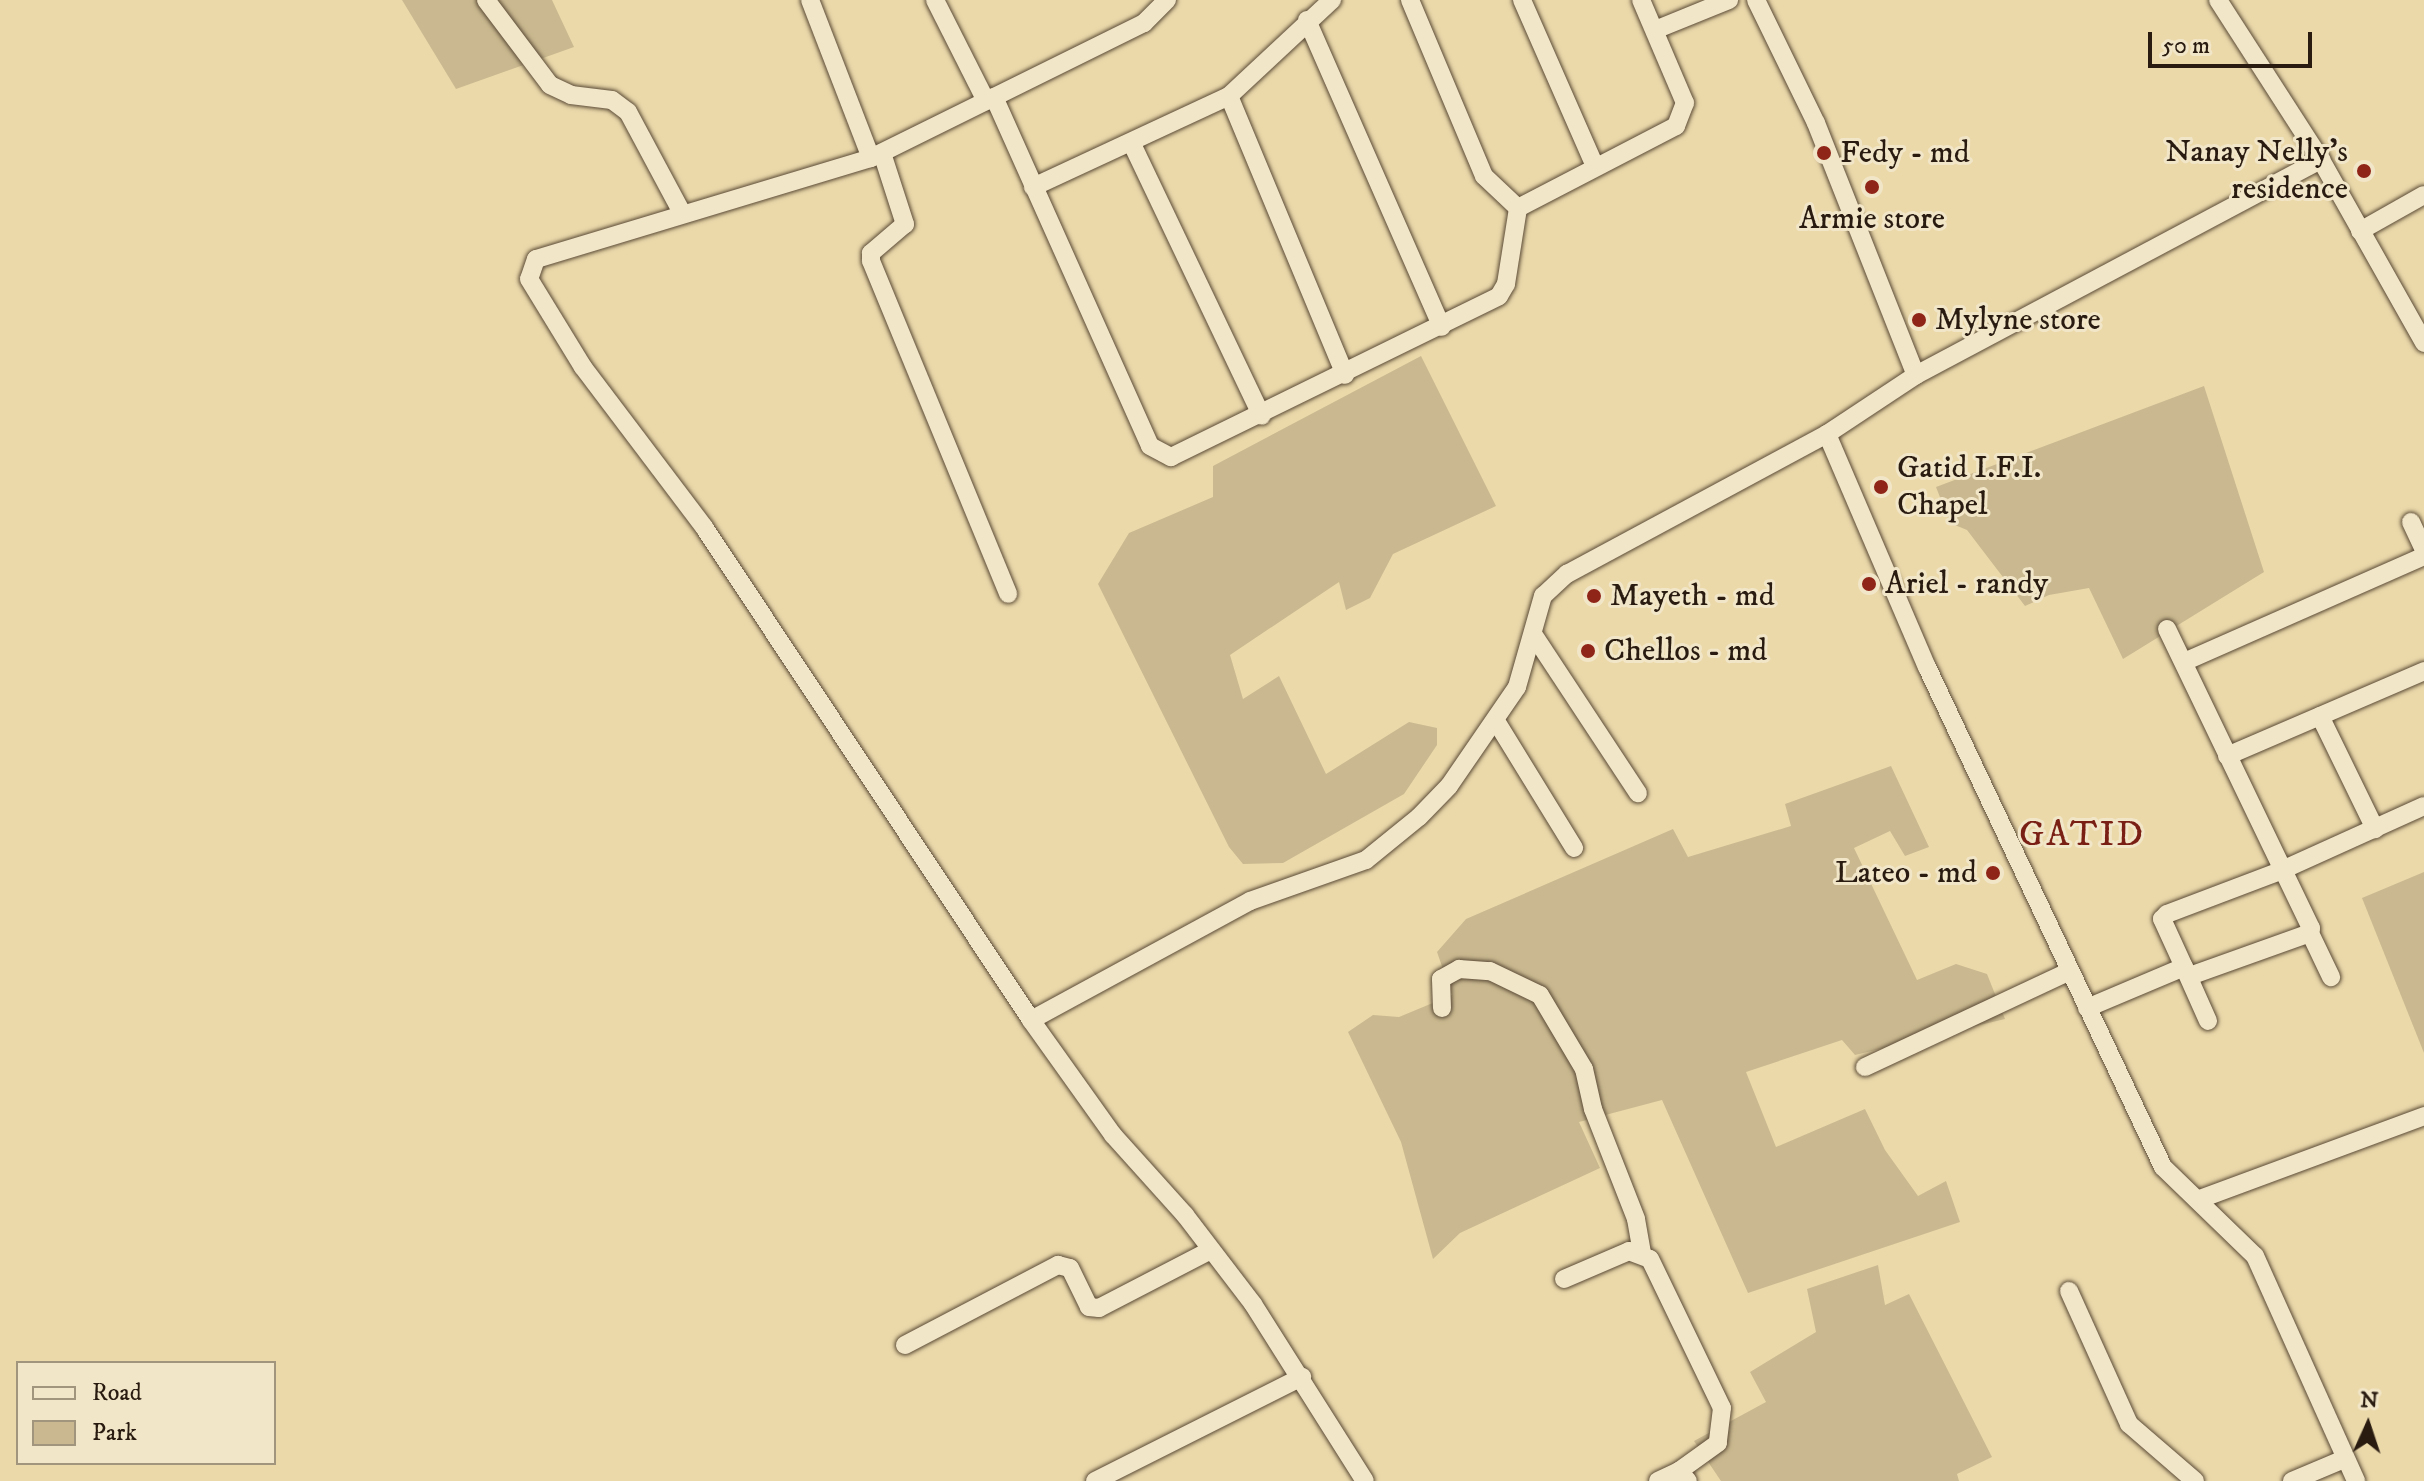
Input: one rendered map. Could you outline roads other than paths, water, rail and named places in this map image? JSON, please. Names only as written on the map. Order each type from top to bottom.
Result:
[{"type":"street","points":[[486,0],[550,85],[571,95],[612,100],[628,112],[681,211]]},
{"type":"street","points":[[810,0],[905,224],[871,253],[871,261],[1008,594]]},
{"type":"street","points":[[935,0],[990,99],[1150,446],[1160,456],[1171,457],[1262,416],[1499,296],[1506,284],[1518,208]]},
{"type":"street","points":[[1167,0],[1144,23],[877,155],[681,211],[536,259],[529,279],[583,367],[704,527],[1031,1020],[1113,1135],[1211,1250],[1302,1377],[1365,1481]]},
{"type":"street","points":[[1033,187],[1132,144],[1229,96],[1307,20],[1332,0]]},
{"type":"street","points":[[1410,0],[1484,176],[1518,208]]},
{"type":"street","points":[[1522,0],[1594,164]]},
{"type":"street","points":[[1518,208],[1594,164],[1676,126],[1683,116],[1685,103],[1641,0]]},
{"type":"street","points":[[1655,30],[1729,0]]},
{"type":"street","points":[[1756,0],[1816,123],[1916,375]]},
{"type":"street","points":[[2218,0],[2321,160],[2424,343]]},
{"type":"street","points":[[1307,20],[1442,327]]},
{"type":"street","points":[[1229,96],[1345,375]]},
{"type":"street","points":[[1132,144],[1262,416]]},
{"type":"street","points":[[1031,1020],[1250,901],[1366,860],[1449,786],[1496,721],[1517,687],[1535,637],[1543,596],[1567,574],[1827,434],[1916,375],[2321,160]]},
{"type":"street","points":[[2360,231],[2424,195]]},
{"type":"street","points":[[1827,434],[1927,667],[2163,1167],[2200,1199],[2255,1256],[2356,1481]]},
{"type":"street","points":[[2411,522],[2424,550]]},
{"type":"street","points":[[2184,662],[2424,556]]},
{"type":"street","points":[[2167,629],[2331,977]]},
{"type":"street","points":[[1535,637],[1638,793]]},
{"type":"street","points":[[2227,756],[2424,671]]},
{"type":"street","points":[[2320,716],[2375,829]]},
{"type":"street","points":[[1496,721],[1574,848]]},
{"type":"street","points":[[2208,1021],[2162,919],[2167,914],[2280,871],[2424,806]]},
{"type":"street","points":[[2087,1008],[2187,971],[2310,933]]},
{"type":"street","points":[[1442,1008],[1441,979],[1459,969],[1490,971],[1540,995],[1584,1069],[1593,1109],[1636,1219],[1642,1252]]},
{"type":"street","points":[[1865,1067],[2070,971]]},
{"type":"street","points":[[2200,1199],[2424,1116]]},
{"type":"street","points":[[905,1345],[1058,1265],[1070,1268],[1089,1307],[1099,1308],[1211,1250]]},
{"type":"street","points":[[1564,1279],[1629,1251],[1642,1252],[1650,1259],[1722,1408],[1718,1443],[1684,1476],[1658,1481]]},
{"type":"street","points":[[2069,1291],[2129,1424],[2195,1481]]},
{"type":"street","points":[[1095,1481],[1302,1377]]},
{"type":"street","points":[[2292,1481],[2344,1459]]},
{"type":"place","name":"Fedy - md","points":[[1824,153]]},
{"type":"place","name":"Nanay Nelly's residence","points":[[2364,171]]},
{"type":"place","name":"Armie store","points":[[1872,187]]},
{"type":"place","name":"Mylyne store","points":[[1919,320]]},
{"type":"place","name":"Gatid I.F.I. Chapel","points":[[1881,487]]},
{"type":"place","name":"Ariel - randy","points":[[1869,584]]},
{"type":"place","name":"Mayeth - md","points":[[1594,596]]},
{"type":"place","name":"Chellos - md","points":[[1588,651]]},
{"type":"place","name":"Lateo - md","points":[[1993,873]]},
{"type":"district","name":"GATID","points":[[2082,835]]}]
